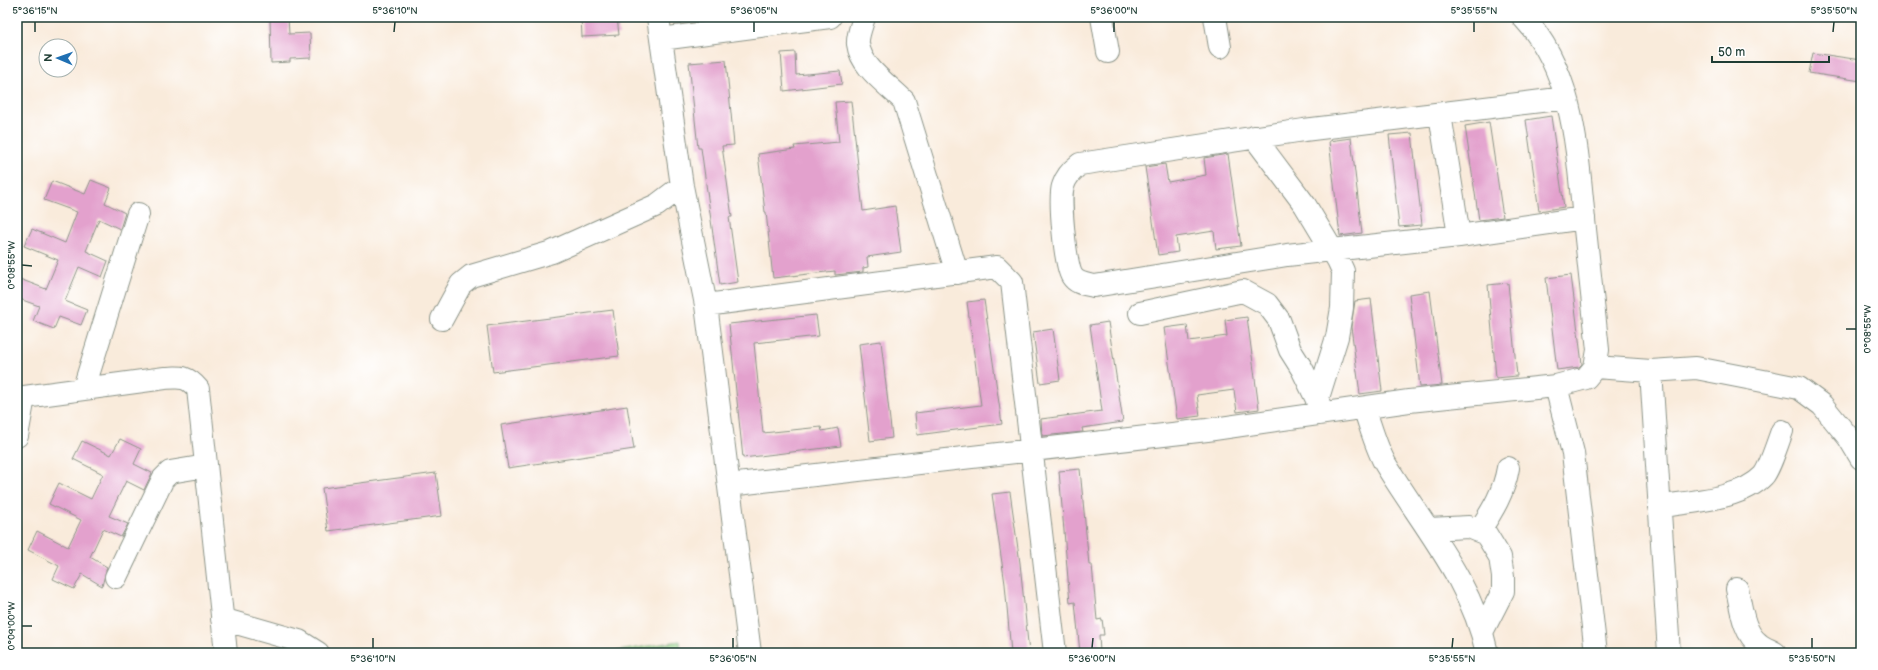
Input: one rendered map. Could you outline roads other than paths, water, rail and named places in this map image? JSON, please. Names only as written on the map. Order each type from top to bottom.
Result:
[{"type":"street","points":[[658,17],[682,186],[706,305],[750,653]]},
{"type":"street","points":[[661,39],[830,17]]},
{"type":"street","points":[[864,17],[858,44],[866,62],[875,74],[904,100],[957,273]]},
{"type":"street","points":[[1102,17],[1108,52]]},
{"type":"street","points":[[1215,17],[1220,48]]},
{"type":"street","points":[[729,486],[1032,449],[1207,430],[1321,407],[1364,408],[1409,401],[1556,386],[1586,378],[1595,367],[1598,350],[1578,150],[1560,76],[1548,52],[1533,28],[1523,17]]},
{"type":"street","points":[[1566,98],[1254,137],[1080,164],[1070,172],[1063,185],[1060,199],[1068,265],[1072,276],[1079,283],[1094,286],[1287,254],[1459,236],[1584,218]]},
{"type":"street","points":[[1440,114],[1459,236]]},
{"type":"street","points":[[1254,137],[1305,205],[1343,271],[1342,308],[1321,407]]},
{"type":"street","points":[[442,320],[461,284],[470,276],[552,252],[657,205],[682,186]]},
{"type":"street","points":[[84,388],[138,214]]},
{"type":"street","points":[[706,305],[997,267],[1012,282],[1055,653]]},
{"type":"street","points":[[1140,313],[1243,291],[1267,304],[1279,320],[1290,350],[1302,369],[1321,407]]},
{"type":"street","points":[[1595,367],[1651,371],[1696,368],[1799,388],[1822,405],[1849,438],[1861,458]]},
{"type":"street","points":[[1651,371],[1669,653]]},
{"type":"street","points":[[17,436],[21,398],[84,388],[165,378],[182,377],[191,380],[198,389],[226,653]]},
{"type":"street","points":[[1556,386],[1574,453],[1596,653]]},
{"type":"street","points":[[1364,408],[1385,464],[1453,566],[1471,602],[1484,643]]},
{"type":"street","points":[[1659,506],[1724,496],[1747,489],[1764,475],[1782,431]]},
{"type":"street","points":[[116,577],[164,479],[170,472],[206,466]]},
{"type":"street","points":[[1479,531],[1499,500],[1505,485],[1508,468]]},
{"type":"street","points":[[1429,529],[1469,527],[1486,534],[1500,557],[1503,577],[1503,591],[1484,643]]},
{"type":"street","points":[[1737,589],[1745,621],[1752,638],[1758,644],[1776,653]]},
{"type":"street","points":[[222,619],[299,642],[318,653]]}]
